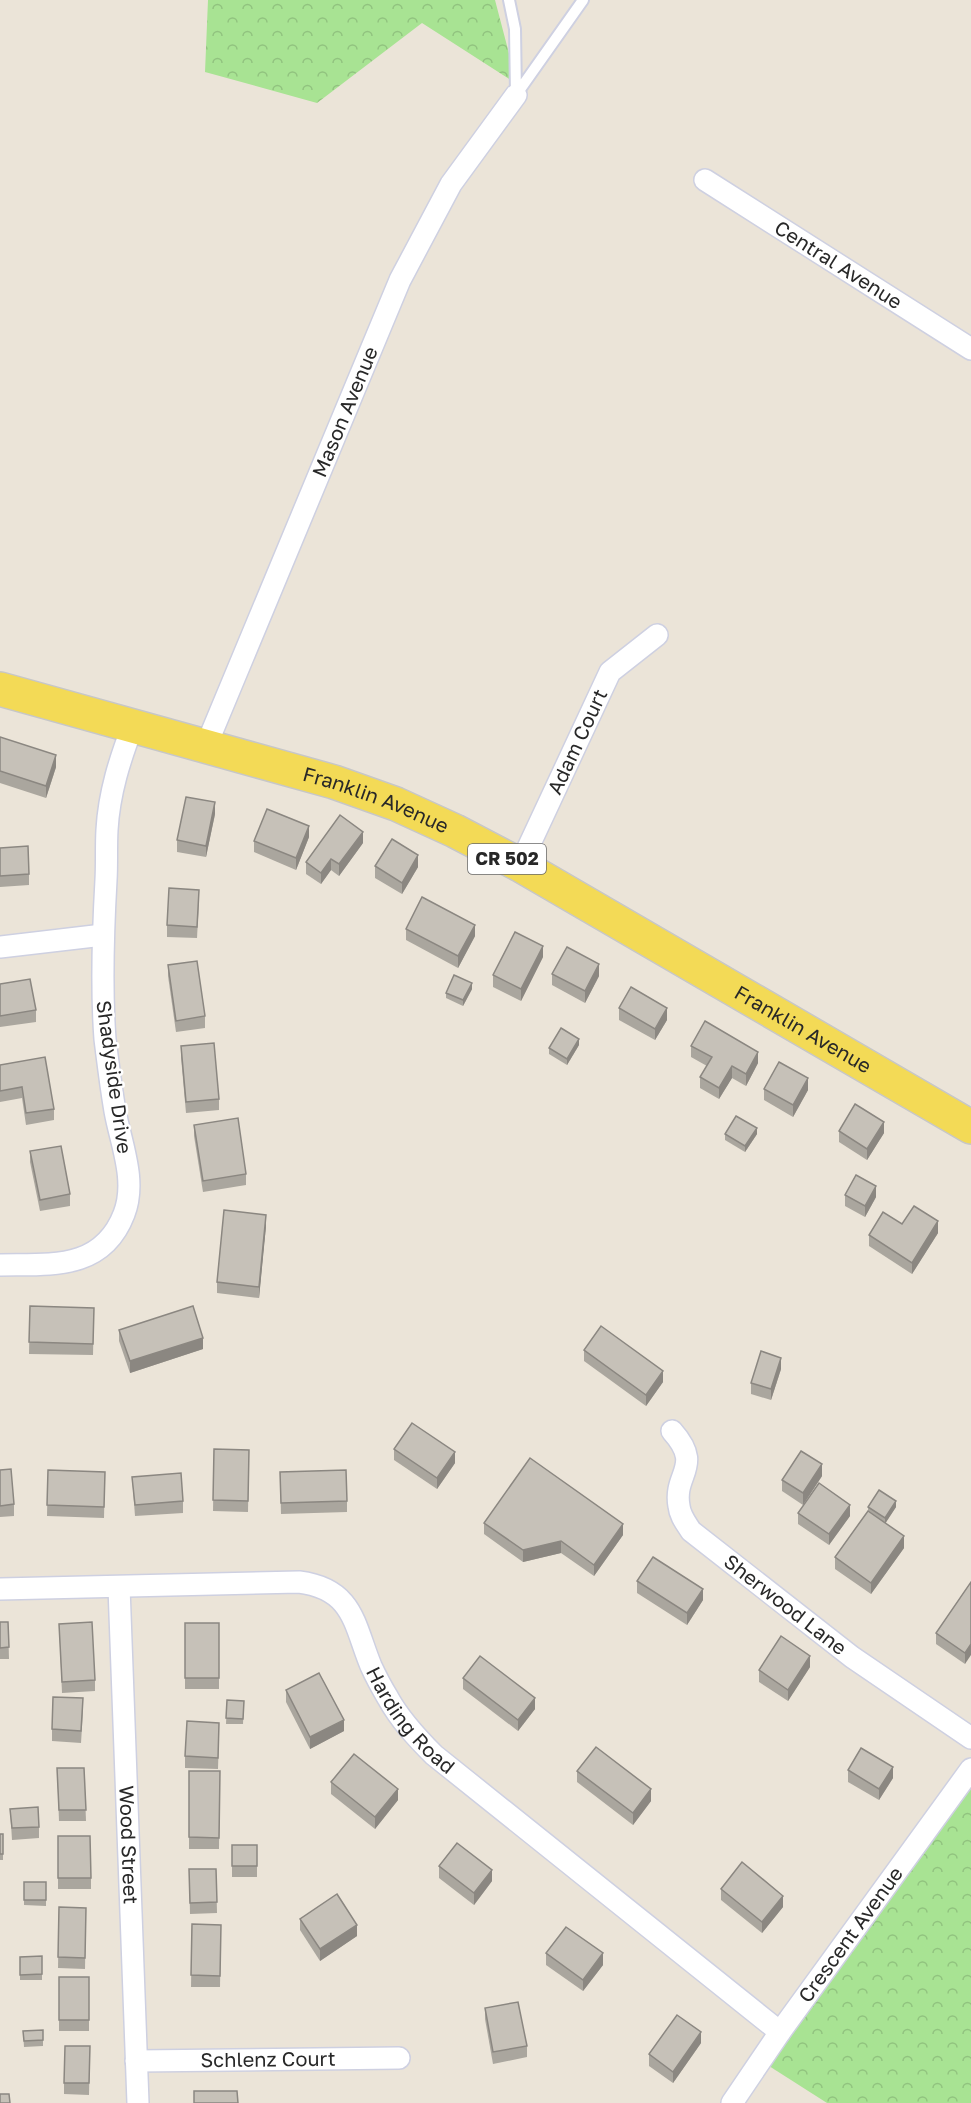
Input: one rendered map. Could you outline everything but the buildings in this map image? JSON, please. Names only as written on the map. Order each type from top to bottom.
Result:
[{"type":"main road","name":"Franklin Avenue","points":[[0,689],[334,782],[396,804],[455,831],[520,866],[971,1127]]},
{"type":"street","name":"Mason Avenue","points":[[206,746],[400,280],[451,184],[516,95]]},
{"type":"street","name":"Central Avenue","points":[[705,180],[971,349]]},
{"type":"street","name":"Adam Court","points":[[520,866],[610,672],[657,635]]},
{"type":"street","name":"Shadyside Drive","points":[[0,1265],[62,1264],[82,1258],[99,1248],[114,1233],[124,1214],[129,1193],[128,1173],[115,1110],[105,1039],[103,935],[107,830],[111,796],[120,759],[133,725]]},
{"type":"street","points":[[0,947],[103,935]]},
{"type":"street","name":"Sherwood Lane","points":[[672,1431],[681,1441],[687,1455],[687,1469],[679,1491],[678,1505],[691,1531],[852,1657],[971,1738]]},
{"type":"street","name":"Harding Road","points":[[0,1589],[299,1582],[329,1591],[343,1602],[355,1618],[372,1667],[390,1702],[410,1730],[434,1755],[780,2032]]},
{"type":"street","name":"Wood Street","points":[[119,1587],[138,2103]]},
{"type":"street","name":"Crescent Avenue","points":[[732,2103],[780,2032],[971,1769]]},
{"type":"street","name":"Schlenz Court","points":[[136,2061],[399,2058]]},
{"type":"lane","points":[[508,0],[515,29],[516,95]]},
{"type":"lane","points":[[516,95],[583,0]]},
{"type":"green space","points":[[208,0],[495,0],[517,84],[422,23],[317,103],[205,72]]},
{"type":"green space","points":[[971,1765],[971,2103],[827,2103],[755,2057]]}]
